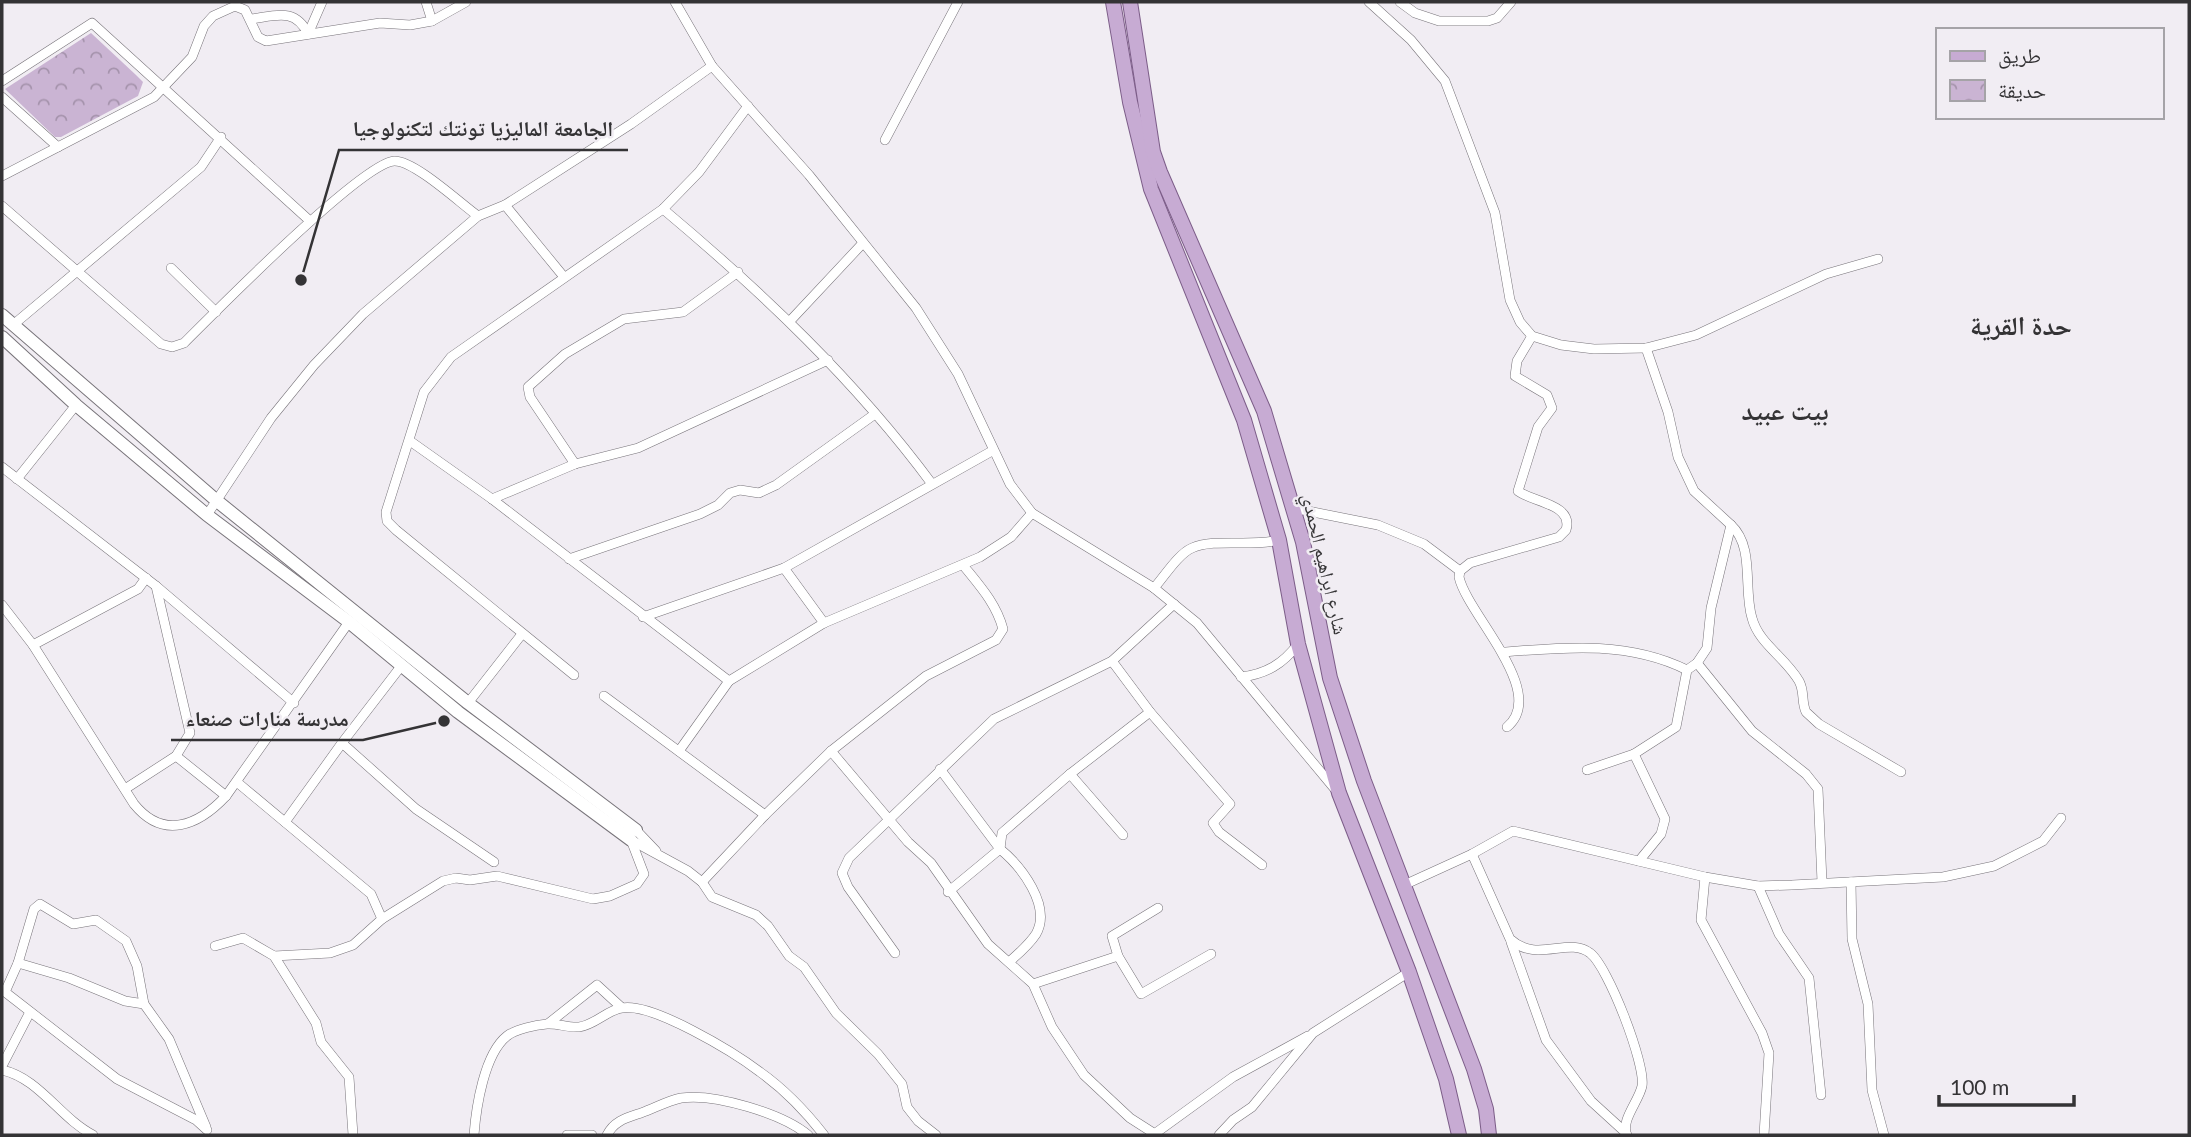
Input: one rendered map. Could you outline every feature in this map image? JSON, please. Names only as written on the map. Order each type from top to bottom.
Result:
[{"type":"main road","name":"شارع ابراهيم الحمدي","points":[[1112,2],[1130,102],[1159,214],[1244,420],[1279,540],[1298,644],[1339,793],[1409,972],[1446,1079],[1459,1135]]},
{"type":"main road","name":"شارع ابراهيم الحمدي","points":[[1130,2],[1153,152],[1264,411],[1311,578],[1331,678],[1364,781],[1474,1069],[1486,1109],[1489,1135]]},
{"type":"main road","points":[[1130,102],[1146,100]]},
{"type":"main road","points":[[1159,214],[1177,208]]},
{"type":"main road","points":[[1286,582],[1311,578]]},
{"type":"street","points":[[308,34],[322,2]]},
{"type":"street","points":[[426,2],[432,21]]},
{"type":"street","points":[[2,176],[154,97],[166,88],[192,57],[204,26],[213,16],[235,6],[245,10],[258,37],[266,41],[380,23],[410,25],[432,21],[466,2]]},
{"type":"street","points":[[675,2],[712,66],[916,308],[958,374],[992,451],[1010,484],[1032,513],[1154,588],[1174,604],[1216,644],[1339,793]]},
{"type":"street","points":[[885,140],[958,2]]},
{"type":"street","points":[[1369,2],[1411,40],[1445,81],[1495,212],[1510,300],[1520,322],[1532,335],[1562,345],[1594,349],[1646,348],[1696,335],[1826,274],[1878,259]]},
{"type":"street","points":[[1400,2],[1415,13],[1439,21],[1488,21],[1497,18],[1511,2]]},
{"type":"street","points":[[251,19],[280,13],[292,16],[303,24],[308,34]]},
{"type":"street","points":[[2,81],[92,23],[221,137],[310,221]]},
{"type":"street","points":[[207,514],[271,418],[314,365],[363,314],[478,216],[505,205],[631,124],[712,66]]},
{"type":"street","points":[[2,97],[58,147]]},
{"type":"street","points":[[574,675],[387,521],[386,512],[424,392],[451,358],[663,209],[699,172],[748,106]]},
{"type":"street","points":[[221,137],[201,167],[75,271],[2,336],[76,405],[207,514],[349,622],[489,736],[634,835],[644,874],[637,884],[610,896],[593,899],[497,876],[470,880],[456,878],[443,881],[382,919],[353,945],[330,953],[274,956]]},
{"type":"street","points":[[2,206],[161,344],[172,347],[184,342],[310,221],[374,169],[394,161],[411,166],[478,216]]},
{"type":"street","points":[[505,205],[564,277]]},
{"type":"street","points":[[663,209],[738,272],[790,321],[828,360],[932,484]]},
{"type":"street","points":[[790,321],[863,243]]},
{"type":"street","points":[[171,268],[216,312]]},
{"type":"street","points":[[575,464],[530,397],[528,387],[533,380],[565,355],[624,318],[683,312],[738,272]]},
{"type":"street","points":[[2,316],[217,501],[468,704],[662,857],[702,882],[712,897],[756,915],[768,926],[789,956],[804,967],[836,1013],[878,1054],[902,1084],[907,1107],[918,1121],[936,1135]]},
{"type":"street","points":[[1507,727],[1515,720],[1519,702],[1504,652],[1482,624],[1460,582],[1460,571],[1470,562],[1493,554],[1559,537],[1568,524],[1558,507],[1518,491],[1538,427],[1552,408],[1547,395],[1515,376],[1517,361],[1532,335]]},
{"type":"street","points":[[1646,348],[1668,412],[1678,457],[1694,491],[1740,533],[1749,606],[1757,633],[1764,643],[1784,659],[1799,681],[1804,692],[1806,712],[1819,724],[1901,772]]},
{"type":"street","points":[[492,499],[575,464],[638,448],[828,360]]},
{"type":"street","points":[[17,479],[76,405]]},
{"type":"street","points":[[569,559],[700,514],[740,490],[759,493],[875,414]]},
{"type":"street","points":[[134,454],[145,440]]},
{"type":"street","points":[[410,440],[492,499],[729,681]]},
{"type":"street","points":[[643,617],[784,568],[992,451]]},
{"type":"street","points":[[2,467],[156,586],[295,703]]},
{"type":"street","points":[[1293,508],[1378,525],[1424,544],[1460,571]]},
{"type":"street","points":[[679,751],[729,681],[824,623],[963,565],[1010,537],[1032,513]]},
{"type":"street","points":[[1587,770],[1634,754],[1676,727],[1686,670],[1697,663],[1707,648],[1711,608],[1731,525]]},
{"type":"street","points":[[1154,588],[1191,548],[1215,544],[1262,544],[1279,540]]},
{"type":"street","points":[[702,882],[765,815],[831,751],[926,676],[996,640],[1003,629],[1000,616],[992,601],[963,565]]},
{"type":"street","points":[[784,568],[824,623]]},
{"type":"street","points":[[33,645],[138,589],[146,578]]},
{"type":"street","points":[[125,789],[176,756],[187,740],[191,726],[156,586]]},
{"type":"street","points":[[895,953],[848,887],[842,873],[849,858],[994,719],[1112,661],[1174,604]]},
{"type":"street","points":[[2,605],[33,645],[145,818],[159,825],[174,825],[205,817],[226,796],[295,703],[349,622]]},
{"type":"street","points":[[468,704],[522,634]]},
{"type":"street","points":[[1241,677],[1255,675],[1280,664],[1298,644]]},
{"type":"street","points":[[1504,652],[1619,649],[1643,653],[1686,670]]},
{"type":"street","points":[[1112,661],[1150,712],[1230,804],[1213,823],[1219,832],[1262,865]]},
{"type":"street","points":[[1697,663],[1752,731],[1806,774],[1818,789],[1822,882]]},
{"type":"street","points":[[285,822],[402,665]]},
{"type":"street","points":[[604,696],[765,815]]},
{"type":"street","points":[[948,892],[1000,849],[1002,834],[1070,774],[1150,712]]},
{"type":"street","points":[[342,743],[416,809],[494,862]]},
{"type":"street","points":[[831,751],[931,863],[948,892],[988,944],[1033,984],[1046,1017],[1084,1075],[1130,1118],[1154,1135],[1233,1077],[1313,1033],[1409,972]]},
{"type":"street","points":[[1634,754],[1665,819],[1661,834],[1639,861]]},
{"type":"street","points":[[176,756],[226,796]]},
{"type":"street","points":[[940,769],[1000,849],[1013,859],[1035,892],[1040,916],[1037,932],[1009,962]]},
{"type":"street","points":[[1070,774],[1123,835]]},
{"type":"street","points":[[238,783],[371,894],[382,919]]},
{"type":"street","points":[[1404,885],[1472,854],[1513,831],[1705,877],[1758,886],[1943,877],[1994,866],[2043,841],[2061,818]]},
{"type":"street","points":[[1472,854],[1510,940],[1546,1040],[1591,1101],[1626,1134],[1643,1084],[1641,1066],[1604,968],[1589,952],[1573,948],[1530,952],[1519,948],[1510,940]]},
{"type":"street","points":[[1705,877],[1701,920],[1762,1033],[1769,1054],[1764,1135]]},
{"type":"street","points":[[1851,882],[1852,939],[1868,1004],[1872,1090],[1884,1135]]},
{"type":"street","points":[[1758,886],[1779,934],[1809,978],[1821,1095]]},
{"type":"street","points":[[40,904],[73,924],[96,919],[126,941],[137,966],[144,1004],[169,1039],[190,1082],[208,1133],[196,1120],[117,1079],[4,991],[18,963],[34,909],[40,904]]},
{"type":"street","points":[[1158,908],[1112,936],[1118,956],[1141,994],[1211,954]]},
{"type":"street","points":[[215,946],[243,938],[274,956],[316,1023],[321,1042],[349,1077],[353,1135]]},
{"type":"street","points":[[1033,984],[1118,956]]},
{"type":"street","points":[[18,963],[69,978],[125,1001],[144,1004]]},
{"type":"street","points":[[474,1135],[476,1108],[487,1071],[498,1046],[507,1035],[549,1023],[597,985],[621,1007]]},
{"type":"street","points":[[549,1023],[580,1027],[621,1007],[645,1010],[673,1021],[734,1055],[771,1081],[824,1135]]},
{"type":"street","points":[[30,1012],[2,1068],[32,1085],[82,1130],[93,1135]]},
{"type":"street","points":[[1219,1135],[1233,1120],[1252,1108],[1313,1033]]},
{"type":"street","points":[[607,1135],[611,1126],[625,1119],[684,1098],[716,1099],[758,1110],[808,1135]]},
{"type":"street","points":[[567,1135],[592,1135]]},
{"type":"green space","points":[[91,33],[143,82],[138,96],[61,137],[55,137],[5,89]]},
{"type":"place","name":"الجامعة الماليزيا تونتك لتكنولوجيا","points":[[301,280]]},
{"type":"place","name":"مدرسة منارات صنعاء","points":[[444,721]]},
{"type":"district","name":"حدة القرية","points":[[2021,326]]},
{"type":"district","name":"بيت عبيد","points":[[1785,411]]}]
